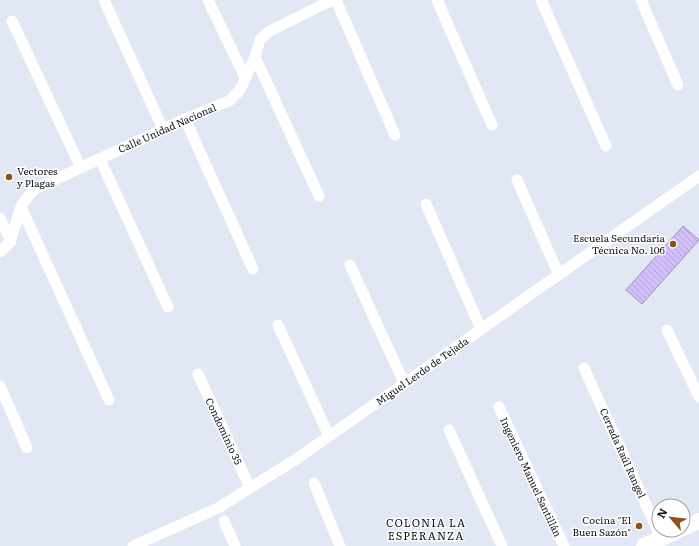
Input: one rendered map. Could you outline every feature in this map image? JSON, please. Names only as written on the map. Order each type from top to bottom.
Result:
[{"type":"street","points":[[104,0],[163,129]]},
{"type":"street","points":[[208,0],[245,77]]},
{"type":"street","name":"Calle Unidad Nacional","points":[[0,252],[4,250],[11,241],[21,208],[27,196],[34,189],[185,119],[229,101],[240,90],[255,57],[260,40],[268,32],[332,0]]},
{"type":"street","points":[[336,0],[395,135]]},
{"type":"street","points":[[438,0],[492,125]]},
{"type":"street","points":[[541,0],[606,146]]},
{"type":"street","points":[[641,0],[678,85]]},
{"type":"street","points":[[12,21],[81,168]]},
{"type":"street","points":[[255,57],[318,196]]},
{"type":"street","points":[[185,119],[253,269]]},
{"type":"street","points":[[100,159],[168,307]]},
{"type":"street","name":"Miguel Lerdo de Tejada","points":[[133,546],[218,508],[298,458],[699,176]]},
{"type":"street","points":[[517,180],[558,275]]},
{"type":"street","points":[[426,204],[481,330]]},
{"type":"street","points":[[21,208],[109,400]]},
{"type":"street","points":[[0,218],[11,241]]},
{"type":"street","points":[[350,265],[404,383]]},
{"type":"street","points":[[278,325],[329,436]]},
{"type":"street","points":[[667,330],[699,397]]},
{"type":"street","name":"Cerrada Raúl Rangel","points":[[584,368],[651,516]]},
{"type":"street","name":"Condominio 35","points":[[198,374],[250,488]]},
{"type":"street","points":[[0,386],[27,448]]},
{"type":"street","name":"Ingeniero Manuel Santillán","points":[[499,407],[564,546]]},
{"type":"street","points":[[449,430],[502,546]]},
{"type":"street","points":[[314,483],[340,546]]},
{"type":"street","points":[[224,521],[235,546]]},
{"type":"street","points":[[644,546],[661,538]]},
{"type":"building","points":[[683,226],[699,240],[642,304],[626,290]]},
{"type":"place","name":"Vectores y Plagas","points":[[9,177]]},
{"type":"place","name":"Escuela Secundaria Técnica No. 106","points":[[673,244]]},
{"type":"place","name":"Cocina \"El Buen Sazón\"","points":[[639,526]]},
{"type":"district","name":"COLONIA LA ESPERANZA","points":[[426,529]]}]
